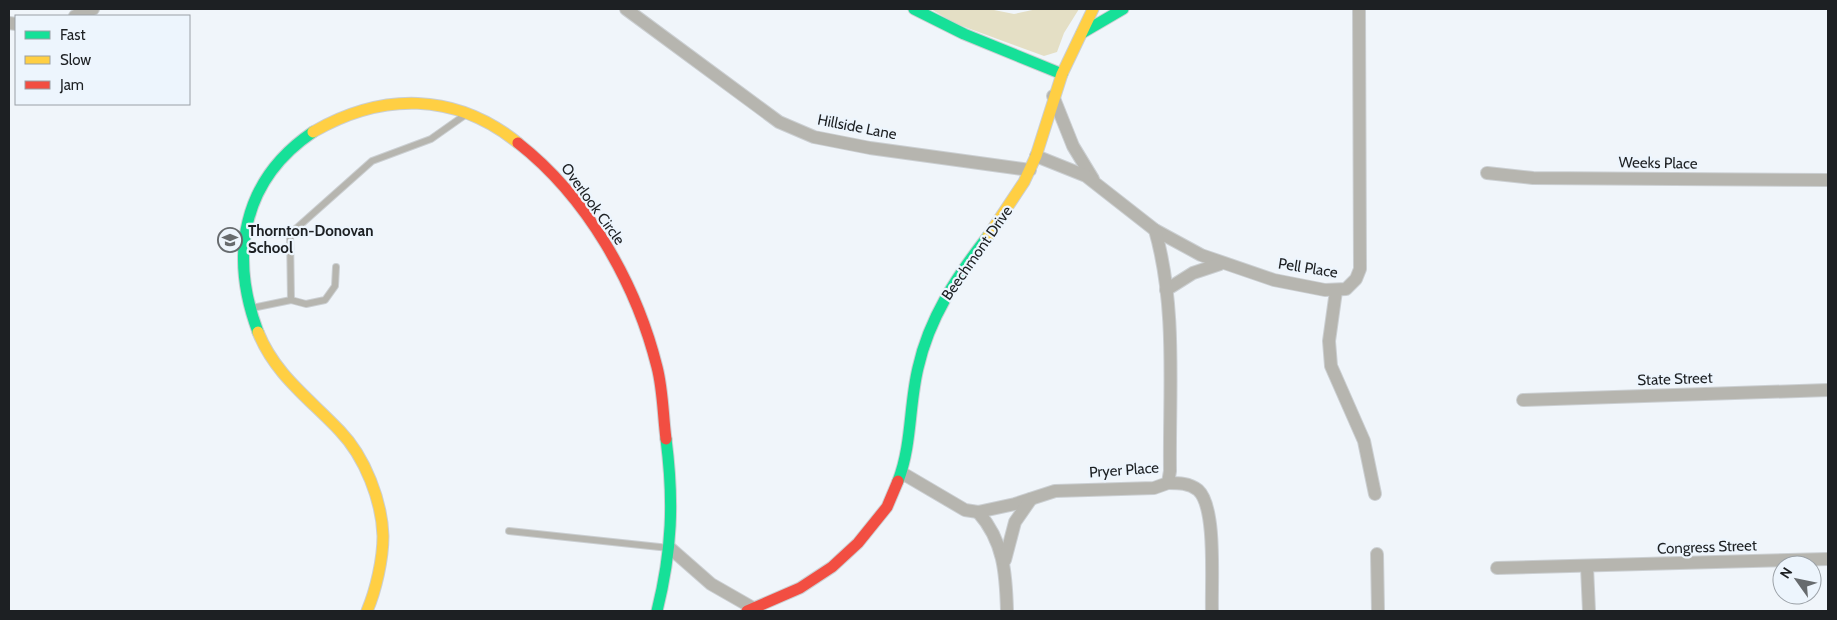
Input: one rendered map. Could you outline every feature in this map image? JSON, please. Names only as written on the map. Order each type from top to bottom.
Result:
[{"type":"street","points":[[78,15],[94,9]]},
{"type":"street","name":"Hillside Lane","points":[[626,9],[779,122],[814,137],[870,148],[1030,170]]},
{"type":"street","points":[[914,9],[964,34],[1062,74]]},
{"type":"street","name":"Beechmont Drive","points":[[750,610],[811,582],[840,561],[881,515],[893,494],[902,473],[918,367],[937,313],[955,281],[999,222],[1030,170],[1062,74],[1093,9]]},
{"type":"street","points":[[1080,35],[1123,9]]},
{"type":"street","name":"Pell Place","points":[[1036,156],[1076,171],[1096,183],[1155,230],[1220,264],[1269,278],[1336,290],[1351,286],[1360,269],[1359,9]]},
{"type":"street","name":"Pell Place","points":[[1054,96],[1073,146],[1096,183]]},
{"type":"street","name":"Overlook Circle","points":[[367,611],[375,585],[383,538],[380,511],[354,449],[320,411],[294,388],[262,344],[248,309],[241,266],[244,234],[249,210],[270,172],[292,147],[324,125],[348,114],[383,103],[423,102],[455,108],[499,127],[549,170],[573,199],[610,254],[632,294],[657,368],[668,452],[671,505],[670,548],[657,611]]},
{"type":"street","name":"Weeks Place","points":[[1487,172],[1533,178],[1828,180]]},
{"type":"street","name":"Pryer Place","points":[[978,512],[1055,491],[1154,488],[1168,483],[1170,471],[1171,399],[1166,290],[1155,230]]},
{"type":"street","points":[[1166,290],[1198,271],[1220,264]]},
{"type":"street","points":[[1336,290],[1329,341],[1331,366],[1364,441],[1375,494]]},
{"type":"street","name":"State Street","points":[[1523,400],[1828,390]]},
{"type":"street","points":[[902,473],[965,510],[978,512],[997,539],[1004,570],[1007,611]]},
{"type":"street","points":[[1168,483],[1187,484],[1197,490],[1206,500],[1208,507],[1212,611]]},
{"type":"street","points":[[1004,570],[1011,531],[1020,513],[1031,498]]},
{"type":"street","points":[[670,548],[711,584],[750,610]]},
{"type":"street","points":[[1377,554],[1378,611]]},
{"type":"street","name":"Congress Street","points":[[1497,568],[1828,559]]},
{"type":"street","points":[[1587,567],[1589,611]]},
{"type":"lane","points":[[244,234],[290,234],[372,161],[431,139],[468,114]]},
{"type":"lane","points":[[290,234],[291,300]]},
{"type":"lane","points":[[248,309],[291,300],[306,304],[325,300],[335,286],[336,267]]},
{"type":"lane","points":[[509,531],[670,548]]},
{"type":"shaded area","points":[[931,9],[989,9],[1014,14],[1037,9],[1079,9],[1064,33],[1057,52],[1044,56],[954,23]]},
{"type":"traffic: fast","points":[[914,9],[964,34],[1062,74]]},
{"type":"traffic: fast","points":[[1082,33],[1123,9]]},
{"type":"traffic: fast","points":[[258,332],[249,303],[244,275],[244,248],[248,221],[257,196],[270,173],[289,151],[313,132]]},
{"type":"traffic: fast","points":[[898,481],[906,453],[915,382],[929,332],[955,282],[988,236]]},
{"type":"traffic: fast","points":[[657,611],[669,547],[671,505],[666,439]]},
{"type":"traffic: slow","points":[[988,236],[1024,182],[1036,156],[1062,74],[1093,9]]},
{"type":"traffic: slow","points":[[313,132],[339,119],[365,110],[392,104],[418,103],[444,107],[469,114],[494,126],[518,143]]},
{"type":"traffic: slow","points":[[258,332],[265,347],[284,374],[349,442],[371,480],[376,494],[383,536],[378,574],[367,611]]},
{"type":"traffic: jam","points":[[518,143],[543,165],[587,215],[622,273],[648,335],[657,367],[662,394],[666,439]]},
{"type":"traffic: jam","points":[[747,611],[800,588],[832,567],[858,543],[887,507],[898,481]]},
{"type":"place","name":"Thornton-Donovan School","points":[[230,240]]}]
